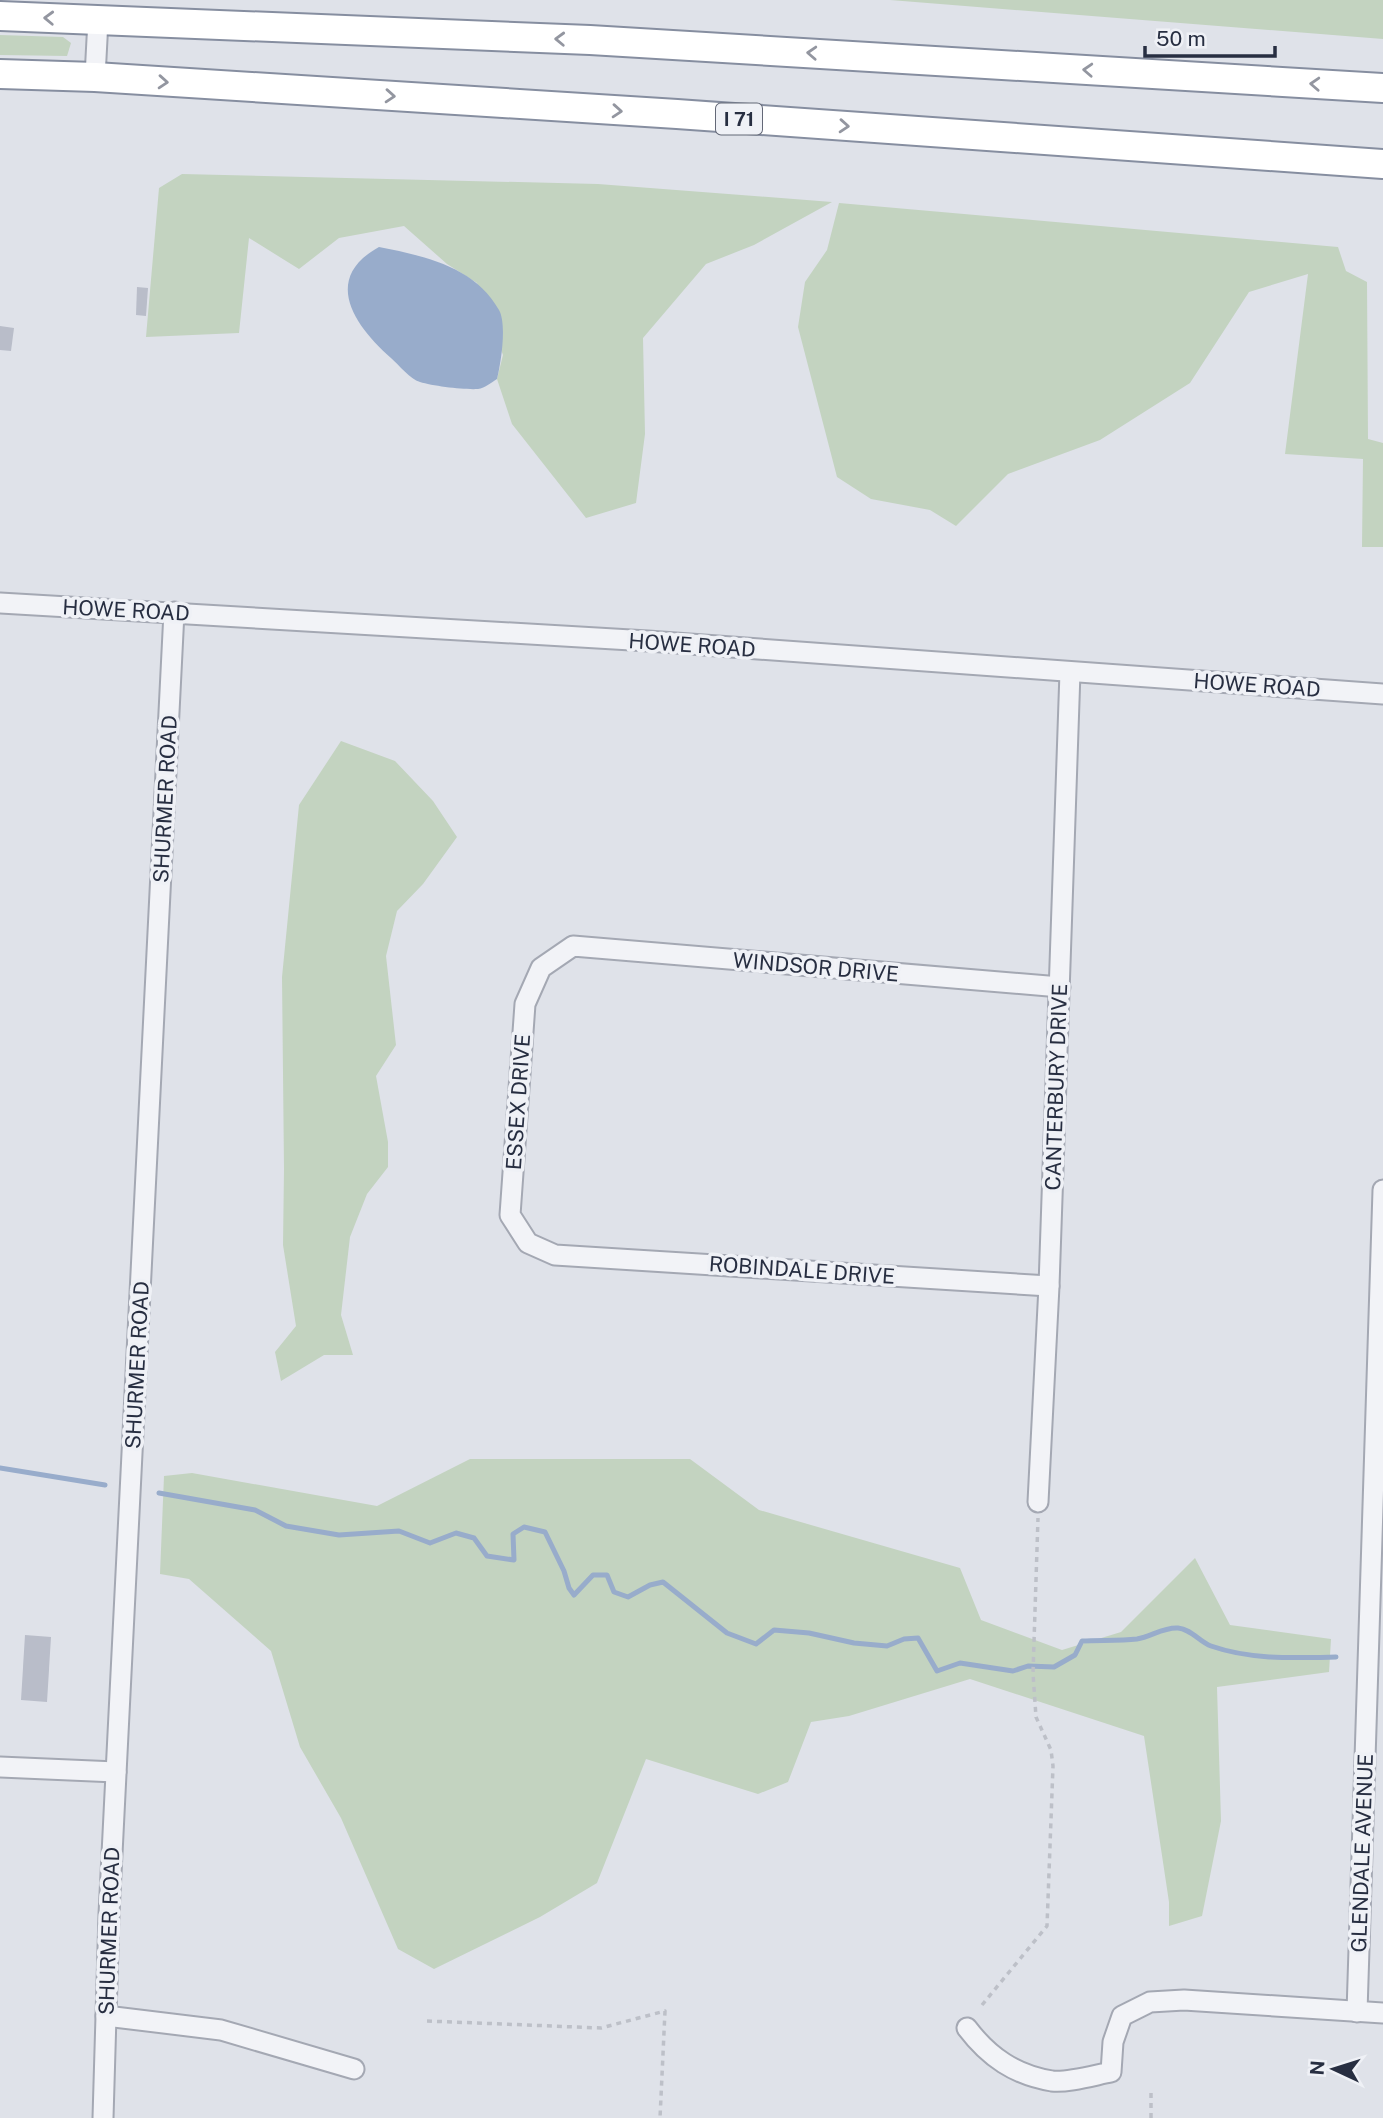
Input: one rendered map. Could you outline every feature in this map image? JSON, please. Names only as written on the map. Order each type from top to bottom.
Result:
[{"type":"highway","points":[[0,16],[604,41],[1383,88]]},
{"type":"highway","name":"I 71","points":[[0,74],[691,115],[1383,164]]},
{"type":"street","points":[[95,78],[98,20]]},
{"type":"street","name":"HOWE ROAD","points":[[0,603],[662,642],[1383,694]]},
{"type":"street","name":"SHURMER ROAD","points":[[103,2118],[116,1772],[174,612]]},
{"type":"street","name":"CANTERBURY DRIVE","points":[[1038,1502],[1049,1286],[1070,672]]},
{"type":"street","name":"WINDSOR DRIVE","points":[[573,946],[1060,987]]},
{"type":"street","name":"ESSEX DRIVE","points":[[555,1255],[528,1243],[510,1215],[525,1004],[541,968],[573,946]]},
{"type":"street","name":"GLENDALE AVENUE","points":[[1357,2012],[1383,1190]]},
{"type":"street","name":"ROBINDALE DRIVE","points":[[555,1255],[1049,1286]]},
{"type":"street","points":[[0,1767],[116,1772]]},
{"type":"street","points":[[967,2028],[982,2049],[1007,2067],[1054,2081],[1111,2073],[1113,2042],[1122,2016],[1150,2002],[1184,2000],[1383,2013]]},
{"type":"street","points":[[106,2017],[221,2030],[354,2069]]},
{"type":"path","points":[[982,2005],[1047,1926],[1053,1766],[1051,1750],[1036,1717],[1033,1673],[1038,1502]]},
{"type":"path","points":[[427,2021],[601,2028],[665,2011],[660,2118]]},
{"type":"path","points":[[1151,2090],[1151,2118]]},
{"type":"green space","points":[[890,0],[1383,0],[1383,39]]},
{"type":"green space","points":[[0,35],[63,37],[71,43],[67,56],[0,55]]},
{"type":"green space","points":[[182,174],[598,184],[832,202],[754,245],[706,264],[643,338],[645,434],[636,503],[586,518],[512,424],[497,379],[503,355],[477,283],[447,264],[404,226],[339,238],[299,269],[249,238],[239,333],[146,337],[159,188]]},
{"type":"green space","points":[[839,203],[1338,247],[1346,271],[1367,282],[1368,439],[1383,443],[1383,547],[1362,547],[1363,459],[1285,454],[1308,274],[1249,292],[1190,383],[1100,440],[1008,474],[956,526],[930,510],[871,499],[837,477],[798,327],[805,282],[827,250]]},
{"type":"green space","points":[[341,741],[395,761],[433,801],[457,837],[423,884],[397,911],[386,956],[396,1045],[376,1076],[388,1142],[388,1167],[367,1194],[350,1237],[341,1315],[353,1355],[324,1355],[281,1381],[275,1352],[296,1326],[283,1245],[282,977],[299,805]]},
{"type":"green space","points":[[470,1459],[690,1459],[759,1510],[960,1568],[981,1620],[1062,1650],[1121,1632],[1195,1558],[1230,1625],[1331,1639],[1329,1672],[1217,1687],[1221,1821],[1202,1916],[1169,1926],[1169,1902],[1144,1736],[970,1679],[849,1716],[811,1722],[788,1782],[758,1794],[646,1759],[597,1883],[540,1917],[434,1969],[398,1949],[341,1818],[300,1747],[271,1651],[189,1579],[160,1574],[164,1476],[192,1473],[377,1506]]},
{"type":"water","points":[[379,247],[446,265],[462,273],[489,295],[499,310],[503,324],[502,354],[497,379],[478,389],[420,382],[409,375],[366,332],[356,317],[348,288],[351,273],[361,260]]},
{"type":"building","points":[[137,287],[148,288],[146,316],[136,315]]},
{"type":"building","points":[[0,326],[14,328],[11,351],[0,350]]},
{"type":"building","points":[[25,1635],[51,1637],[47,1702],[21,1700]]},
{"type":"waterway","points":[[0,1468],[105,1485]]},
{"type":"waterway","points":[[159,1493],[255,1510],[286,1526],[339,1535],[399,1531],[430,1543],[456,1533],[474,1538],[487,1556],[514,1560],[513,1534],[524,1527],[545,1532],[574,1595],[593,1575],[607,1575],[614,1592],[628,1597],[650,1585],[663,1582],[727,1633],[756,1644],[774,1630],[887,1646],[904,1639],[918,1638],[937,1671],[960,1663],[1013,1671],[1028,1666],[1054,1667],[1075,1655],[1082,1641],[1137,1639],[1173,1628],[1187,1631],[1211,1646],[1242,1654],[1336,1657]]}]
